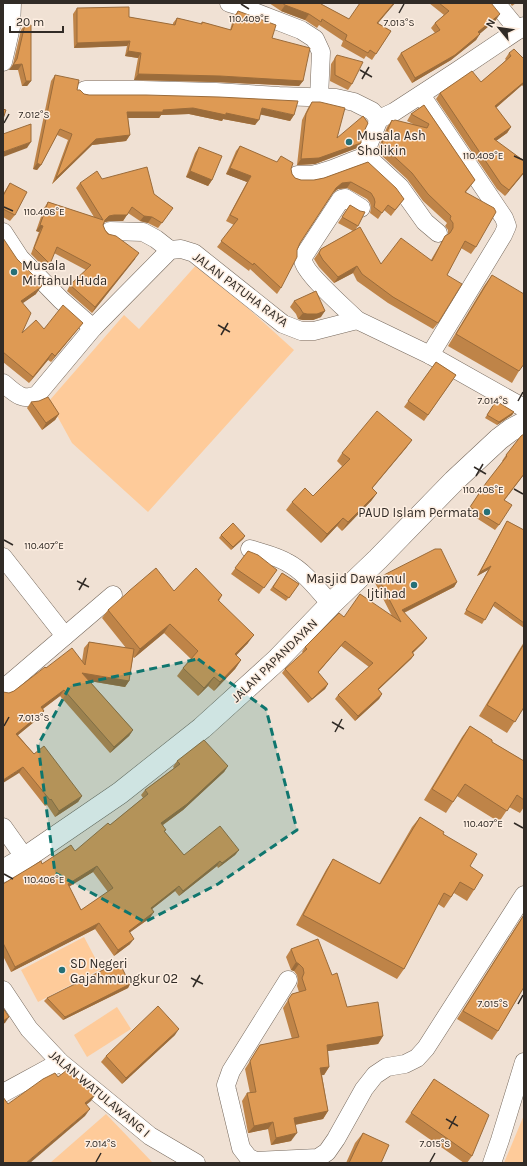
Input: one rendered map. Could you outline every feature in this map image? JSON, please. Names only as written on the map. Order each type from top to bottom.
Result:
[{"type":"main road","name":"JALAN PAPANDAYAN","points":[[3,871],[25,858],[120,793],[202,728],[277,660],[465,470],[499,439],[524,423]]},
{"type":"street","points":[[3,62],[11,27],[12,3]]},
{"type":"street","points":[[229,3],[301,30],[316,39],[322,52],[319,74],[319,98]]},
{"type":"street","points":[[438,233],[425,222],[400,187],[373,162],[368,156],[367,148],[379,119],[394,112],[421,95],[521,28],[496,3]]},
{"type":"street","points":[[85,90],[216,92],[336,98],[354,102],[372,111],[379,119]]},
{"type":"street","points":[[421,95],[504,218],[507,226],[503,236],[430,355]]},
{"type":"street","points":[[297,175],[320,173],[368,156]]},
{"type":"street","points":[[361,208],[345,198],[340,199],[305,254],[303,261],[322,286],[357,320],[430,355],[524,408]]},
{"type":"street","points":[[3,383],[20,396],[30,398],[37,395],[93,328],[170,250],[156,239],[143,232],[110,231]]},
{"type":"street","points":[[3,232],[20,258],[61,300],[93,328]]},
{"type":"street","name":"JALAN PATUHA RAYA","points":[[170,250],[182,249],[194,253],[284,324],[301,331],[314,331],[357,320]]},
{"type":"street","points":[[250,549],[283,560],[292,565],[306,577],[331,604]]},
{"type":"street","points":[[3,557],[65,636]]},
{"type":"street","points":[[3,689],[113,595]]},
{"type":"street","points":[[3,827],[25,858]]},
{"type":"street","points":[[288,980],[236,1063],[226,1085],[241,1148],[248,1157],[256,1161],[318,1158],[327,1152],[364,1089],[375,1075],[387,1067],[405,1064],[417,1058],[426,1048],[524,895]]},
{"type":"street","name":"JALAN WATULAWANG I","points":[[3,990],[29,1028],[60,1062],[150,1136],[196,1163]]},
{"type":"street","points":[[3,1092],[60,1062]]},
{"type":"street","points":[[492,1163],[524,1062]]},
{"type":"highlighted area","points":[[198,659],[266,709],[297,830],[218,884],[145,922],[55,873],[38,745],[70,686]]},
{"type":"shaded area","points":[[198,263],[294,350],[148,512],[72,443],[49,401],[124,315],[139,329]]},
{"type":"shaded area","points":[[84,937],[101,969],[38,1002],[21,970]]},
{"type":"shaded area","points":[[117,1007],[131,1029],[87,1057],[74,1035]]},
{"type":"shaded area","points":[[106,1114],[153,1163],[50,1163]]},
{"type":"shaded area","points":[[524,1115],[524,1163],[504,1163]]},
{"type":"building","points":[[282,3],[322,3],[321,4],[349,19],[360,3],[394,3],[377,23],[391,31],[376,54],[370,50],[368,53],[345,40],[347,35],[322,19],[321,22],[309,14]]},
{"type":"building","points":[[439,3],[491,3],[500,14],[478,32],[480,34],[455,55],[415,78],[401,53],[440,30],[435,23],[449,11]]},
{"type":"building","points":[[129,7],[129,17],[175,25],[177,18],[202,24],[202,22],[231,30],[238,11],[276,25],[272,38],[310,48],[303,81],[220,76],[138,74],[141,53],[128,51],[130,41],[77,43],[77,8]]},
{"type":"building","points":[[25,24],[31,25],[31,81],[26,81],[22,64],[13,65],[17,59]]},
{"type":"building","points":[[514,49],[524,59],[524,82],[495,106],[511,127],[494,139],[524,161],[524,172],[509,190],[501,184],[440,93],[472,71],[481,82],[511,56],[509,53]]},
{"type":"building","points":[[337,55],[363,62],[352,84],[335,75],[335,58]]},
{"type":"building","points":[[55,75],[79,80],[77,90],[89,95],[219,97],[298,101],[294,115],[262,108],[259,120],[193,108],[163,110],[163,112],[127,112],[130,135],[96,139],[56,178],[72,134],[60,129],[41,165],[37,163]]},
{"type":"building","points":[[312,102],[320,102],[345,108],[337,138],[363,116],[368,123],[361,138],[361,143],[319,158],[301,159],[306,114]]},
{"type":"building","points":[[424,105],[475,180],[465,192],[494,208],[496,212],[476,247],[465,241],[447,275],[462,284],[438,323],[393,297],[362,274],[357,266],[338,277],[323,260],[319,253],[321,249],[360,227],[381,264],[401,238],[432,261],[445,236],[450,233],[453,228],[453,223],[450,219],[451,216],[428,194],[412,173],[385,148],[382,143],[392,120],[427,128],[429,124],[411,114]]},
{"type":"building","points":[[3,109],[6,110],[3,119]]},
{"type":"building","points":[[31,124],[31,142],[3,152],[3,134]]},
{"type":"building","points":[[240,146],[277,162],[281,156],[293,163],[291,169],[292,174],[295,178],[301,180],[324,178],[368,162],[396,188],[404,199],[395,210],[388,205],[382,213],[374,207],[375,202],[371,193],[351,182],[342,183],[336,188],[300,243],[297,250],[297,257],[281,288],[254,263],[253,265],[221,241],[238,219],[230,215],[251,176],[230,168]]},
{"type":"building","points":[[199,147],[222,156],[212,180],[190,171]]},
{"type":"building","points":[[147,167],[154,194],[173,208],[162,223],[152,217],[144,216],[132,207],[127,215],[109,216],[105,220],[103,225],[108,234],[116,236],[139,253],[95,307],[70,285],[91,265],[57,247],[50,264],[34,248],[43,226],[40,225],[48,202],[103,220],[80,183],[97,171],[102,179]]},
{"type":"building","points":[[10,183],[27,192],[15,215],[3,209],[3,196]]},
{"type":"building","points":[[350,205],[360,211],[365,212],[358,226],[342,217]]},
{"type":"building","points":[[3,238],[17,259],[42,284],[41,287],[21,301],[31,313],[22,333],[36,320],[44,329],[63,305],[83,323],[55,356],[52,353],[33,377],[3,352]]},
{"type":"building","points":[[492,275],[524,294],[524,364],[519,371],[456,334]]},
{"type":"building","points":[[316,291],[325,311],[317,314],[303,313],[294,301]]},
{"type":"building","points":[[436,362],[456,375],[428,415],[408,401]]},
{"type":"building","points":[[48,397],[59,414],[46,423],[31,402],[39,401]]},
{"type":"building","points":[[496,401],[514,412],[499,422],[487,415]]},
{"type":"building","points":[[377,411],[412,440],[372,488],[377,493],[348,522],[343,518],[327,534],[292,502],[305,488],[313,496],[350,459],[342,453]]},
{"type":"building","points":[[524,434],[524,474],[504,500],[512,505],[499,525],[470,507],[507,456],[506,455]]},
{"type":"building","points":[[507,521],[524,530],[524,623],[495,602],[485,620],[466,610],[491,566],[480,572]]},
{"type":"building","points":[[233,523],[245,536],[233,547],[221,535]]},
{"type":"building","points":[[435,549],[441,549],[457,582],[402,610],[427,638],[412,652],[414,655],[378,689],[382,694],[358,716],[338,695],[373,663],[345,641],[318,672],[328,684],[312,699],[285,669],[307,649],[305,647],[339,613],[344,617],[360,594],[401,622],[378,578]]},
{"type":"building","points":[[248,551],[258,555],[277,570],[264,588],[235,568]]},
{"type":"building","points":[[156,568],[174,591],[196,568],[222,595],[218,600],[254,635],[235,654],[241,660],[220,682],[214,677],[204,688],[183,668],[198,651],[170,624],[140,649],[108,610]]},
{"type":"building","points":[[282,573],[299,584],[289,598],[273,587]]},
{"type":"building","points":[[89,642],[134,649],[129,681],[82,673],[133,730],[114,747],[64,690],[41,707],[44,711],[16,734],[34,754],[44,746],[82,796],[59,811],[51,799],[50,800],[23,767],[3,780],[3,692],[9,693],[14,691],[72,648],[85,665]]},
{"type":"building","points":[[524,644],[524,707],[515,722],[487,705]]},
{"type":"building","points":[[470,726],[492,740],[492,742],[524,761],[524,800],[517,795],[507,811],[465,784],[453,802],[432,789]]},
{"type":"building","points":[[204,740],[228,766],[187,804],[161,823],[166,830],[164,831],[184,855],[220,826],[239,850],[222,863],[220,861],[183,891],[179,886],[151,908],[154,912],[129,931],[134,939],[118,950],[99,923],[15,967],[3,943],[3,884],[41,861],[42,864],[71,845],[75,851],[108,823],[110,825],[148,794],[145,790],[180,764],[177,761]],"holes":[[[97,866],[113,888],[81,910],[68,884]]]},
{"type":"building","points":[[420,817],[444,832],[443,834],[477,854],[470,866],[483,875],[474,890],[460,882],[451,897],[444,893],[404,969],[303,915],[333,859],[380,884]]},
{"type":"building","points":[[524,915],[524,987],[498,1031],[463,1011]]},
{"type":"building","points":[[318,939],[332,975],[337,973],[347,1007],[378,1002],[383,1036],[327,1045],[329,1067],[320,1068],[328,1111],[294,1118],[297,1133],[276,1138],[273,1122],[254,1126],[247,1093],[256,1092],[250,1061],[260,1045],[299,1037],[288,1000],[292,994],[306,990],[302,978],[304,973],[303,968],[296,962],[291,949]]},
{"type":"building","points":[[119,962],[130,984],[65,1017],[47,998]]},
{"type":"building","points":[[158,1006],[179,1029],[126,1078],[106,1056]]},
{"type":"building","points":[[3,1008],[9,1017],[3,1021]]},
{"type":"building","points":[[67,1070],[96,1094],[85,1103],[90,1109],[26,1163],[3,1163],[3,1097],[8,1104],[43,1079],[55,1073],[58,1077]]},
{"type":"building","points":[[434,1079],[489,1115],[472,1156],[411,1113]]},
{"type":"building","points":[[363,1133],[389,1145],[381,1163],[349,1163]]},
{"type":"place","name":"Musala Ash Sholikin","points":[[349,142]]},
{"type":"place","name":"Musala Miftahul Huda","points":[[14,272]]},
{"type":"place","name":"PAUD Islam Permata","points":[[487,512]]},
{"type":"place","name":"Masjid Dawamul Ijtihad","points":[[414,585]]},
{"type":"place","name":"SD Negeri Gajahmungkur 02","points":[[62,970]]}]
